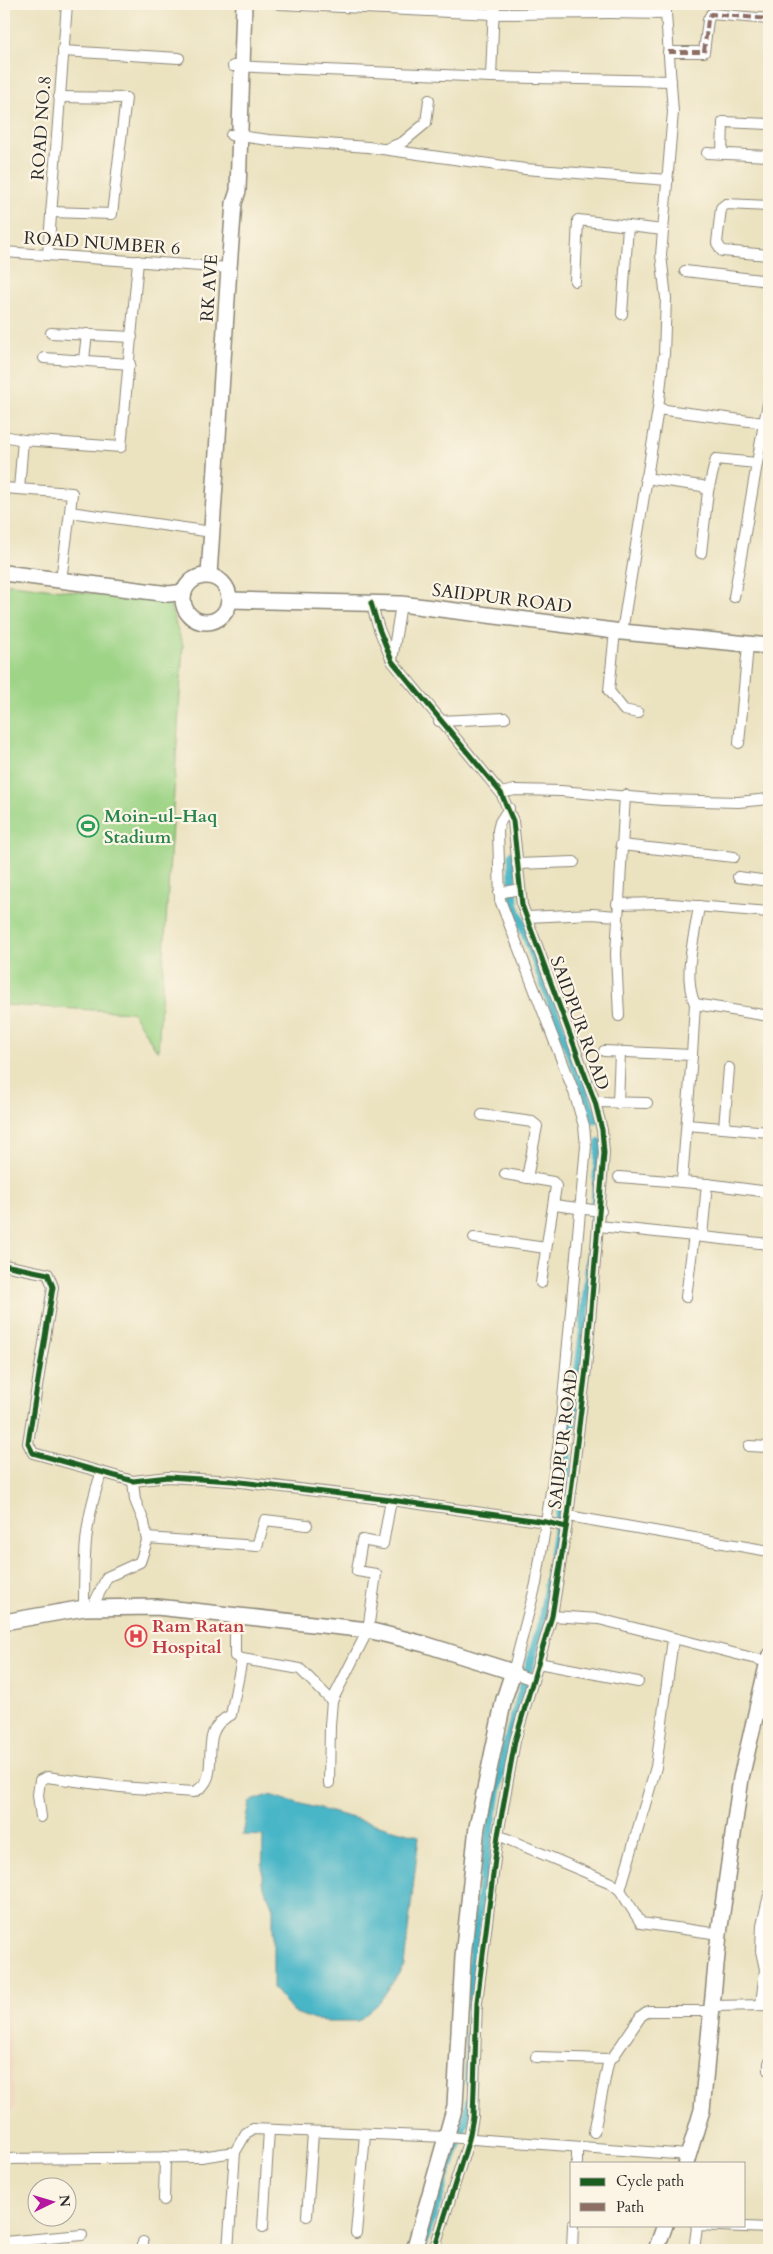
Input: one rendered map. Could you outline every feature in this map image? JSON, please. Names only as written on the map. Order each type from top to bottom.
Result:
[{"type":"main road","points":[[235,4],[238,66]]},
{"type":"main road","name":"RK AVE","points":[[209,575],[229,268],[234,203],[238,191],[236,135],[238,66],[244,4]]},
{"type":"main road","points":[[4,573],[179,597]]},
{"type":"main road","points":[[209,575],[224,584],[230,600],[226,612],[216,620],[203,622],[192,618],[179,597],[192,580],[200,576],[209,575]]},
{"type":"main road","name":"SAIDPUR ROAD","points":[[230,600],[401,604],[618,632],[769,646]]},
{"type":"main road","points":[[4,1622],[88,1608],[157,1607],[235,1615],[368,1630],[424,1644],[520,1675],[504,1699],[481,1816],[463,1957],[454,2106],[450,2138],[414,2250]]},
{"type":"main road","points":[[688,2160],[702,2110],[719,1934],[741,1778],[769,1659]]},
{"type":"main road","points":[[656,2250],[665,2226]]},
{"type":"street","name":"ROAD NO.8","points":[[48,255],[67,4]]},
{"type":"street","points":[[279,4],[493,9],[666,9],[673,112],[662,255],[665,317],[664,354],[658,409],[609,691],[624,710],[638,713]]},
{"type":"street","points":[[491,77],[493,9]]},
{"type":"street","points":[[668,52],[704,52],[708,20],[711,14],[769,19]]},
{"type":"street","points":[[63,51],[180,58]]},
{"type":"street","points":[[238,66],[491,77],[671,81]]},
{"type":"street","points":[[51,212],[112,214],[126,98],[59,97]]},
{"type":"street","points":[[385,149],[403,142],[426,123],[429,100]]},
{"type":"street","points":[[722,154],[723,122],[769,124]]},
{"type":"street","points":[[236,135],[385,149],[525,169],[668,180]]},
{"type":"street","points":[[707,153],[769,156]]},
{"type":"street","points":[[769,206],[726,204],[721,208],[717,243],[722,251],[769,254]]},
{"type":"street","points":[[575,281],[578,220],[663,230]]},
{"type":"street","points":[[622,314],[628,226]]},
{"type":"street","name":"ROAD NUMBER 6","points":[[4,252],[229,268]]},
{"type":"street","points":[[4,436],[23,440],[121,447],[138,261]]},
{"type":"street","points":[[685,271],[769,281]]},
{"type":"street","points":[[51,333],[132,337]]},
{"type":"street","points":[[84,359],[87,334]]},
{"type":"street","points":[[44,358],[84,359],[130,364]]},
{"type":"street","points":[[734,598],[756,463],[769,399]]},
{"type":"street","points":[[658,409],[764,423]]},
{"type":"street","points":[[19,489],[23,440]]},
{"type":"street","points":[[701,553],[709,497],[708,491],[716,459],[756,463]]},
{"type":"street","points":[[645,478],[702,486],[708,491]]},
{"type":"street","points":[[4,488],[72,493],[61,580]]},
{"type":"street","points":[[70,512],[212,532]]},
{"type":"street","name":"SAIDPUR ROAD","points":[[371,603],[392,661],[439,721],[501,793],[509,808],[513,822],[518,890],[526,917],[595,1102],[593,1125],[604,1153],[586,1369],[568,1516],[564,1526],[552,1616],[538,1663],[520,1675]]},
{"type":"street","points":[[392,661],[401,604]]},
{"type":"street","points":[[739,743],[748,645]]},
{"type":"street","points":[[439,721],[505,718]]},
{"type":"street","points":[[501,793],[515,790],[625,795],[663,800],[738,802],[769,799]]},
{"type":"street","points":[[619,1016],[616,954],[617,904],[625,795]]},
{"type":"street","points":[[434,2250],[467,2139],[476,2086],[480,1978],[498,1835],[498,1819],[515,1742],[520,1675],[559,1442],[583,1210],[586,1157],[593,1125],[574,1092],[502,892],[498,830],[500,822],[509,808]]},
{"type":"street","points":[[621,845],[734,857]]},
{"type":"street","points":[[517,864],[574,862]]},
{"type":"street","points":[[738,877],[769,881]]},
{"type":"street","points":[[502,892],[518,890]]},
{"type":"street","points":[[617,904],[660,903],[769,912]]},
{"type":"street","points":[[682,1181],[695,1004],[689,984],[699,906]]},
{"type":"street","points":[[526,917],[592,914],[617,916]]},
{"type":"street","points":[[695,1004],[769,1016]]},
{"type":"street","points":[[604,1051],[692,1055]]},
{"type":"street","points":[[618,1103],[620,1052]]},
{"type":"street","points":[[724,1128],[729,1068]]},
{"type":"street","points":[[595,1102],[647,1103]]},
{"type":"street","points":[[482,1115],[532,1122],[537,1126],[527,1178]]},
{"type":"street","points":[[687,1125],[769,1132]]},
{"type":"street","points":[[505,1174],[555,1184],[554,1205],[541,1283]]},
{"type":"street","points":[[619,1177],[682,1181],[769,1192]]},
{"type":"street","points":[[686,1297],[707,1184]]},
{"type":"street","points":[[554,1205],[599,1211]]},
{"type":"street","points":[[599,1226],[769,1244]]},
{"type":"street","points":[[474,1238],[546,1248]]},
{"type":"street","points":[[4,1265],[48,1274],[53,1287],[28,1443],[33,1453],[102,1474],[133,1481],[168,1477],[232,1481],[391,1500],[564,1526]]},
{"type":"street","points":[[749,1446],[769,1447]]},
{"type":"street","points":[[88,1608],[86,1531],[90,1505],[102,1474]]},
{"type":"street","points":[[88,1608],[107,1577],[140,1562],[147,1538],[144,1522],[135,1500],[133,1481]]},
{"type":"street","points":[[330,1783],[332,1701],[368,1630],[376,1574],[357,1570],[362,1540],[383,1544],[391,1500]]},
{"type":"street","points":[[568,1516],[769,1551]]},
{"type":"street","points":[[147,1538],[257,1546],[265,1520],[307,1524]]},
{"type":"street","points":[[235,1615],[233,1651],[235,1656],[242,1659],[300,1669],[332,1701]]},
{"type":"street","points":[[552,1616],[599,1619],[672,1639],[769,1659]]},
{"type":"street","points":[[620,1890],[656,1767],[672,1639]]},
{"type":"street","points":[[41,1817],[38,1795],[40,1780],[46,1777],[120,1787],[194,1792],[203,1788],[208,1779],[213,1729],[220,1719],[231,1715],[242,1659]]},
{"type":"street","points":[[538,1663],[638,1682]]},
{"type":"street","points":[[481,1816],[498,1819]]},
{"type":"street","points":[[498,1835],[611,1883],[620,1890],[641,1923],[719,1934]]},
{"type":"street","points":[[536,2057],[609,2059],[613,2057],[641,2016],[648,2011],[765,2005],[765,1969],[761,1951],[762,1926],[769,1895]]},
{"type":"street","points":[[594,2132],[609,2059]]},
{"type":"street","points":[[769,2063],[769,2070]]},
{"type":"street","points":[[228,2250],[235,2152],[246,2133],[253,2129],[467,2139],[688,2160]]},
{"type":"street","points":[[263,2227],[269,2130]]},
{"type":"street","points":[[307,2216],[313,2133]]},
{"type":"street","points":[[356,2233],[365,2135]]},
{"type":"street","points":[[577,2148],[577,2162]]},
{"type":"street","points":[[4,2158],[201,2157],[235,2152]]},
{"type":"street","points":[[164,2200],[165,2157]]},
{"type":"street","points":[[572,2250],[574,2226]]},
{"type":"street","points":[[694,2250],[697,2226],[769,2228]]},
{"type":"street","points":[[4,2242],[82,2235]]},
{"type":"shaded area","points":[[4,1963],[15,2108],[4,2117]]},
{"type":"green space","name":"Moin-ul-Haq Stadium","points":[[4,583],[169,603],[183,646],[158,1052],[132,1012],[4,1005]]},
{"type":"water","points":[[269,1795],[419,1836],[404,1966],[378,2004],[358,2021],[314,2020],[293,2012],[273,1988],[273,1908],[262,1883],[263,1836],[243,1835],[249,1802]]},
{"type":"waterway","points":[[512,855],[514,903],[595,1120]]},
{"type":"waterway","points":[[469,2080],[472,1958],[487,1848],[504,1754],[542,1622],[565,1482],[584,1327],[600,1143]]},
{"type":"waterway","points":[[421,2250],[469,2109],[469,2101]]},
{"type":"marked path","points":[[668,52],[704,52],[708,20],[711,14],[769,19]]},
{"type":"cycle path","points":[[371,603],[392,661],[501,793],[513,821],[522,905],[595,1102],[602,1130],[604,1153],[586,1369],[568,1516],[552,1616],[515,1741],[498,1835],[477,2002],[473,2117],[469,2139],[434,2250]]},
{"type":"cycle path","points":[[4,1265],[48,1274],[53,1287],[28,1443],[33,1453],[133,1481],[168,1477],[232,1481],[391,1500],[546,1522],[566,1527]]},
{"type":"place","name":"Moin-ul-Haq Stadium","points":[[88,826]]},
{"type":"place","name":"Ram Ratan Hospital","points":[[136,1636]]}]
